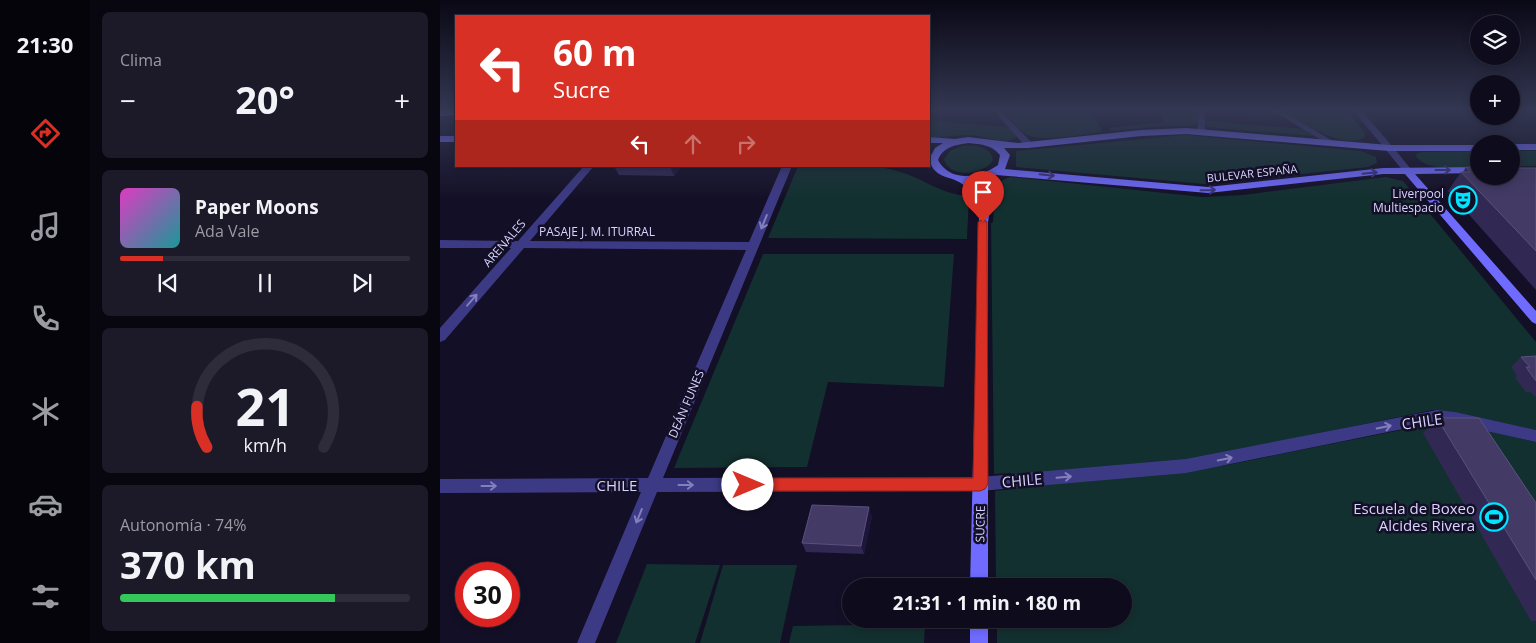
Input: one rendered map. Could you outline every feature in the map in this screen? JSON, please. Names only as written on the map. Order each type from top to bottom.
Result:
[{"type":"main road","points":[[930,140],[979,140]]},
{"type":"main road","points":[[979,140],[1004,146],[1079,140]]},
{"type":"main road","points":[[1290,140],[1390,148],[1470,148]]},
{"type":"main road","points":[[941,172],[935,166],[933,160],[935,154],[940,149],[957,141]]},
{"type":"main road","name":"SUCRE","points":[[979,578],[983,222],[994,173],[1005,161],[1005,155],[1002,150],[989,143]]},
{"type":"main road","points":[[1520,147],[1536,147]]},
{"type":"main road","points":[[929,167],[961,179]]},
{"type":"main road","points":[[1407,170],[1536,319]]},
{"type":"main road","name":"BULEVAR ESPAÑA","points":[[961,179],[981,178],[994,173],[1208,190],[1383,171],[1470,170]]},
{"type":"main road","name":"SUCRE","points":[[961,179],[970,184],[976,191],[983,222]]},
{"type":"main road","points":[[979,628],[979,643]]},
{"type":"street","points":[[1383,140],[1407,170]]},
{"type":"street","name":"ARENALES","points":[[440,336],[587,167]]},
{"type":"street","name":"DEÁN FUNES","points":[[586,643],[787,167]]},
{"type":"street","name":"PASAJE J. M. ITURRAL","points":[[440,244],[754,246]]},
{"type":"street","name":"CHILE","points":[[440,486],[980,484],[1186,466],[1437,416],[1455,418],[1536,436]]},
{"type":"lane","points":[[1024,140],[1029,145]]},
{"type":"lane","points":[[1327,140],[1334,144]]},
{"type":"green space","points":[[1132,140],[1240,140],[1361,151],[1376,157],[1377,163],[1368,167],[1204,184],[1016,167],[1016,151]]},
{"type":"green space","points":[[962,146],[981,147],[992,155],[993,160],[983,169],[975,172],[967,173],[952,170],[944,159],[950,151]]},
{"type":"green space","points":[[1470,151],[1470,166],[1436,167],[1428,165],[1416,156],[1417,153]]},
{"type":"green space","points":[[1520,151],[1536,151],[1536,166],[1520,166]]},
{"type":"green space","points":[[798,167],[885,168],[907,174],[958,195],[969,196],[967,239],[768,238]]},
{"type":"green space","points":[[1010,177],[1203,197],[1243,195],[1386,177],[1403,181],[1536,342],[1536,430],[1452,412],[1433,410],[1218,454],[1222,466],[1441,422],[1459,424],[1536,442],[1536,643],[997,643],[997,628],[1132,628],[1132,578],[996,578],[995,491],[1010,489],[1011,473],[994,474],[991,223],[993,222],[995,192],[999,182]]},
{"type":"green space","points":[[763,254],[954,254],[944,387],[828,382],[807,467],[674,468]]},
{"type":"green space","points":[[647,564],[720,565],[695,643],[616,643]]},
{"type":"green space","points":[[723,565],[797,565],[780,643],[700,643]]},
{"type":"green space","points":[[793,626],[925,628],[924,643],[789,643]]},
{"type":"building","points":[[1520,168],[1536,168],[1536,251],[1473,185],[1520,185]]},
{"type":"building","points":[[1461,172],[1470,172],[1470,181]]},
{"type":"building","points":[[1536,356],[1536,381],[1526,367],[1530,367],[1521,357]]},
{"type":"building","points":[[1437,418],[1479,418],[1536,503],[1536,580]]},
{"type":"building","points":[[812,505],[869,507],[861,546],[802,543]]},
{"type":"place","name":"Liverpool Multiespacio","points":[[1463,200]]},
{"type":"place","name":"Escuela de Boxeo Alcides Rivera","points":[[1494,517]]},
{"type":"route","points":[[748,485],[980,484],[983,222]]}]
